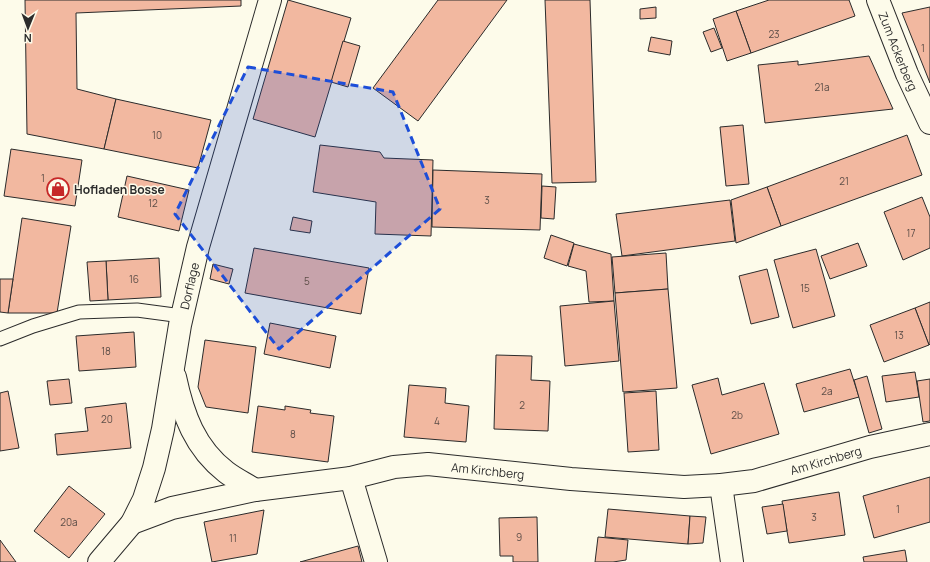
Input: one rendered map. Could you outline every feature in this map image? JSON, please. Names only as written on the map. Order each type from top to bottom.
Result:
[{"type":"street","name":"Dorflage","points":[[99,562],[132,523],[144,498],[154,468],[163,429],[172,366],[198,247],[270,0]]},
{"type":"street","name":"Zum Ackerberg","points":[[878,0],[907,74],[930,123]]},
{"type":"street","points":[[172,366],[179,397],[189,426],[207,454],[227,473],[255,490]]},
{"type":"street","name":"Am Kirchberg","points":[[132,523],[172,508],[255,490],[351,478],[394,468],[428,464],[571,479],[677,486],[721,485],[754,481],[870,447],[930,434]]},
{"type":"street","points":[[351,478],[376,562]]},
{"type":"street","points":[[721,485],[732,562]]},
{"type":"lane","points":[[0,339],[33,326],[79,312],[137,310],[182,316]]},
{"type":"highlighted area","points":[[248,67],[393,92],[440,209],[279,349],[175,214]]},
{"type":"building","points":[[25,0],[241,0],[241,6],[76,13],[77,89],[116,99],[104,149],[27,134]]},
{"type":"building","points":[[288,0],[351,18],[315,137],[253,119]]},
{"type":"building","points":[[438,0],[507,0],[418,121],[373,88]]},
{"type":"building","points":[[545,0],[590,0],[596,182],[552,183]]},
{"type":"building","points":[[769,0],[849,0],[855,16],[751,53],[736,11]]},
{"type":"building","points":[[656,7],[656,18],[640,19],[640,9]]},
{"type":"building","points":[[930,7],[930,83],[902,13]]},
{"type":"building","points":[[736,11],[751,53],[727,61],[713,19]]},
{"type":"building","points":[[714,28],[722,48],[711,52],[703,32]]},
{"type":"building","points":[[651,37],[672,41],[670,55],[648,51]]},
{"type":"building","points":[[343,41],[360,46],[348,87],[331,82]]},
{"type":"building","points":[[869,56],[893,109],[765,123],[758,65],[798,61],[798,65]]},
{"type":"building","points":[[116,99],[211,120],[198,168],[104,149]]},
{"type":"building","points":[[743,125],[749,184],[726,186],[720,127]]},
{"type":"building","points":[[907,135],[922,175],[781,226],[767,187]]},
{"type":"building","points":[[320,145],[380,152],[384,158],[433,160],[431,236],[375,234],[376,202],[313,192]]},
{"type":"building","points":[[11,149],[82,160],[75,206],[4,196]]},
{"type":"building","points":[[433,170],[542,174],[540,230],[432,227]]},
{"type":"building","points":[[127,176],[189,190],[179,231],[118,217]]},
{"type":"building","points":[[542,186],[556,187],[554,219],[541,218]]},
{"type":"building","points":[[767,187],[781,226],[736,243],[731,200]]},
{"type":"building","points":[[922,197],[930,217],[930,248],[903,260],[884,212]]},
{"type":"building","points":[[730,200],[735,241],[622,256],[616,214]]},
{"type":"building","points":[[293,217],[312,221],[310,233],[290,230]]},
{"type":"building","points":[[22,218],[71,226],[57,313],[8,313]]},
{"type":"building","points":[[551,235],[574,243],[567,266],[544,258]]},
{"type":"building","points":[[858,243],[867,266],[830,279],[821,256]]},
{"type":"building","points":[[574,244],[611,254],[614,301],[589,302],[586,271],[568,266]]},
{"type":"building","points":[[254,248],[369,268],[361,314],[245,293]]},
{"type":"building","points":[[816,249],[835,316],[793,328],[774,260]]},
{"type":"building","points":[[666,253],[668,289],[615,293],[612,257]]},
{"type":"building","points":[[159,258],[161,297],[108,300],[106,261]]},
{"type":"building","points":[[106,261],[108,300],[90,301],[87,262]]},
{"type":"building","points":[[213,264],[233,269],[229,284],[210,279]]},
{"type":"building","points":[[767,269],[779,317],[751,324],[739,276]]},
{"type":"building","points":[[0,279],[13,279],[8,313],[0,312]]},
{"type":"building","points":[[668,289],[677,388],[623,392],[615,293]]},
{"type":"building","points":[[614,301],[619,361],[565,366],[560,306]]},
{"type":"building","points":[[930,302],[930,344],[929,345],[915,308]]},
{"type":"building","points":[[915,308],[929,345],[884,362],[870,325]]},
{"type":"building","points":[[270,323],[336,336],[330,368],[264,354]]},
{"type":"building","points":[[134,332],[136,367],[79,371],[76,336]]},
{"type":"building","points":[[205,340],[256,347],[248,413],[206,407],[198,387]]},
{"type":"building","points":[[496,355],[532,356],[531,380],[550,381],[548,431],[494,429]]},
{"type":"building","points":[[850,369],[859,397],[804,412],[796,384]]},
{"type":"building","points":[[915,372],[919,397],[886,402],[882,376]]},
{"type":"building","points":[[867,376],[882,429],[869,433],[854,380]]},
{"type":"building","points":[[718,378],[722,395],[764,383],[779,434],[711,454],[692,385]]},
{"type":"building","points":[[69,379],[72,403],[50,405],[47,381]]},
{"type":"building","points":[[930,379],[930,421],[923,422],[917,381]]},
{"type":"building","points":[[409,385],[446,388],[445,403],[469,406],[466,442],[404,437]]},
{"type":"building","points":[[8,391],[19,448],[0,451],[0,393]]},
{"type":"building","points":[[656,391],[659,450],[628,452],[624,393]]},
{"type":"building","points":[[126,403],[131,448],[57,455],[55,434],[88,431],[85,408]]},
{"type":"building","points":[[258,406],[285,410],[285,406],[311,410],[310,413],[334,416],[328,462],[252,452]]},
{"type":"building","points":[[930,477],[930,522],[874,538],[863,496]]},
{"type":"building","points":[[69,486],[105,514],[69,558],[34,531]]},
{"type":"building","points":[[839,492],[845,535],[789,543],[782,501]]},
{"type":"building","points":[[783,504],[787,531],[767,534],[762,507]]},
{"type":"building","points":[[608,509],[690,516],[688,544],[605,537]]},
{"type":"building","points":[[264,510],[257,554],[212,562],[204,522]]},
{"type":"building","points":[[690,516],[706,517],[703,543],[688,544]]},
{"type":"building","points":[[537,517],[538,562],[513,562],[513,556],[500,556],[499,518]]},
{"type":"building","points":[[598,537],[628,540],[626,560],[595,562]]},
{"type":"building","points":[[0,540],[16,562],[0,562]]},
{"type":"building","points":[[358,546],[362,562],[300,562]]},
{"type":"building","points":[[905,550],[907,562],[864,562],[863,557]]},
{"type":"place","name":"Hofladen Bosse","points":[[58,189]]}]
